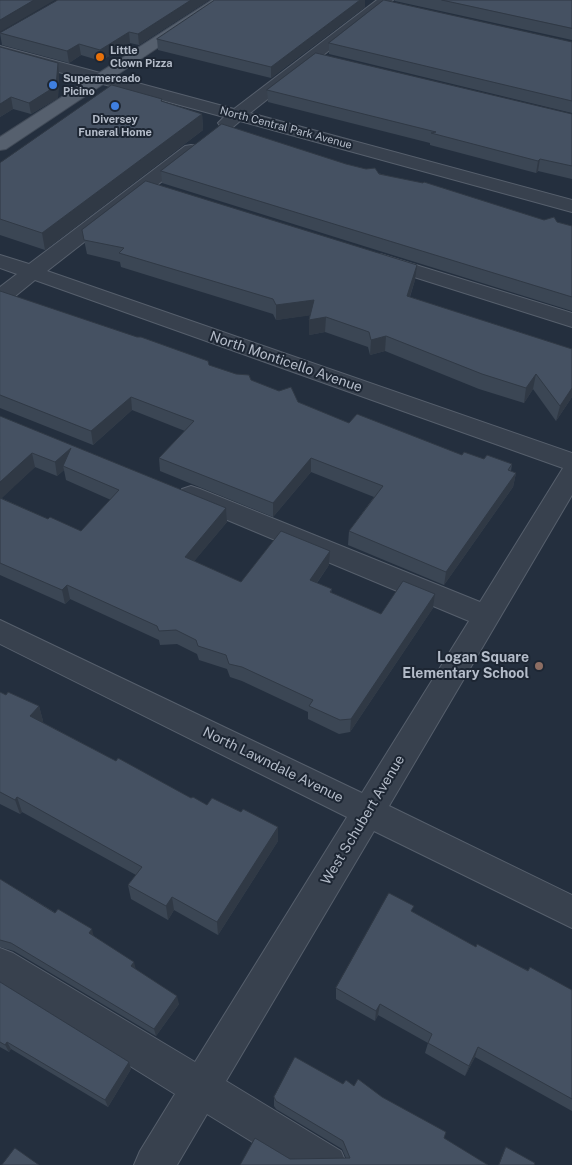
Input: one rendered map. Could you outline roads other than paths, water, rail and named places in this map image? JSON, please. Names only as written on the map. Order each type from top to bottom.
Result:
[{"type":"main road","points":[[0,145],[222,0]]},
{"type":"street","points":[[0,297],[32,272],[153,189],[208,137],[383,3]]},
{"type":"street","name":"North Central Park Avenue","points":[[1,42],[102,78],[572,206]]},
{"type":"street","points":[[313,57],[332,61]]},
{"type":"street","points":[[363,254],[572,320]]},
{"type":"street","name":"North Monticello Avenue","points":[[0,261],[572,462]]},
{"type":"street","name":"West Schubert Avenue","points":[[154,1165],[572,474]]},
{"type":"street","points":[[166,485],[486,616]]},
{"type":"street","name":"North Lawndale Avenue","points":[[0,631],[572,912]]},
{"type":"street","points":[[0,965],[201,1086],[327,1165]]},
{"type":"place","name":"Little Clown Pizza","points":[[100,57]]},
{"type":"place","name":"Supermercado Picino","points":[[53,85]]},
{"type":"place","name":"Diversey Funeral Home","points":[[115,106]]},
{"type":"place","name":"Logan Square Elementary School","points":[[539,666]]}]
